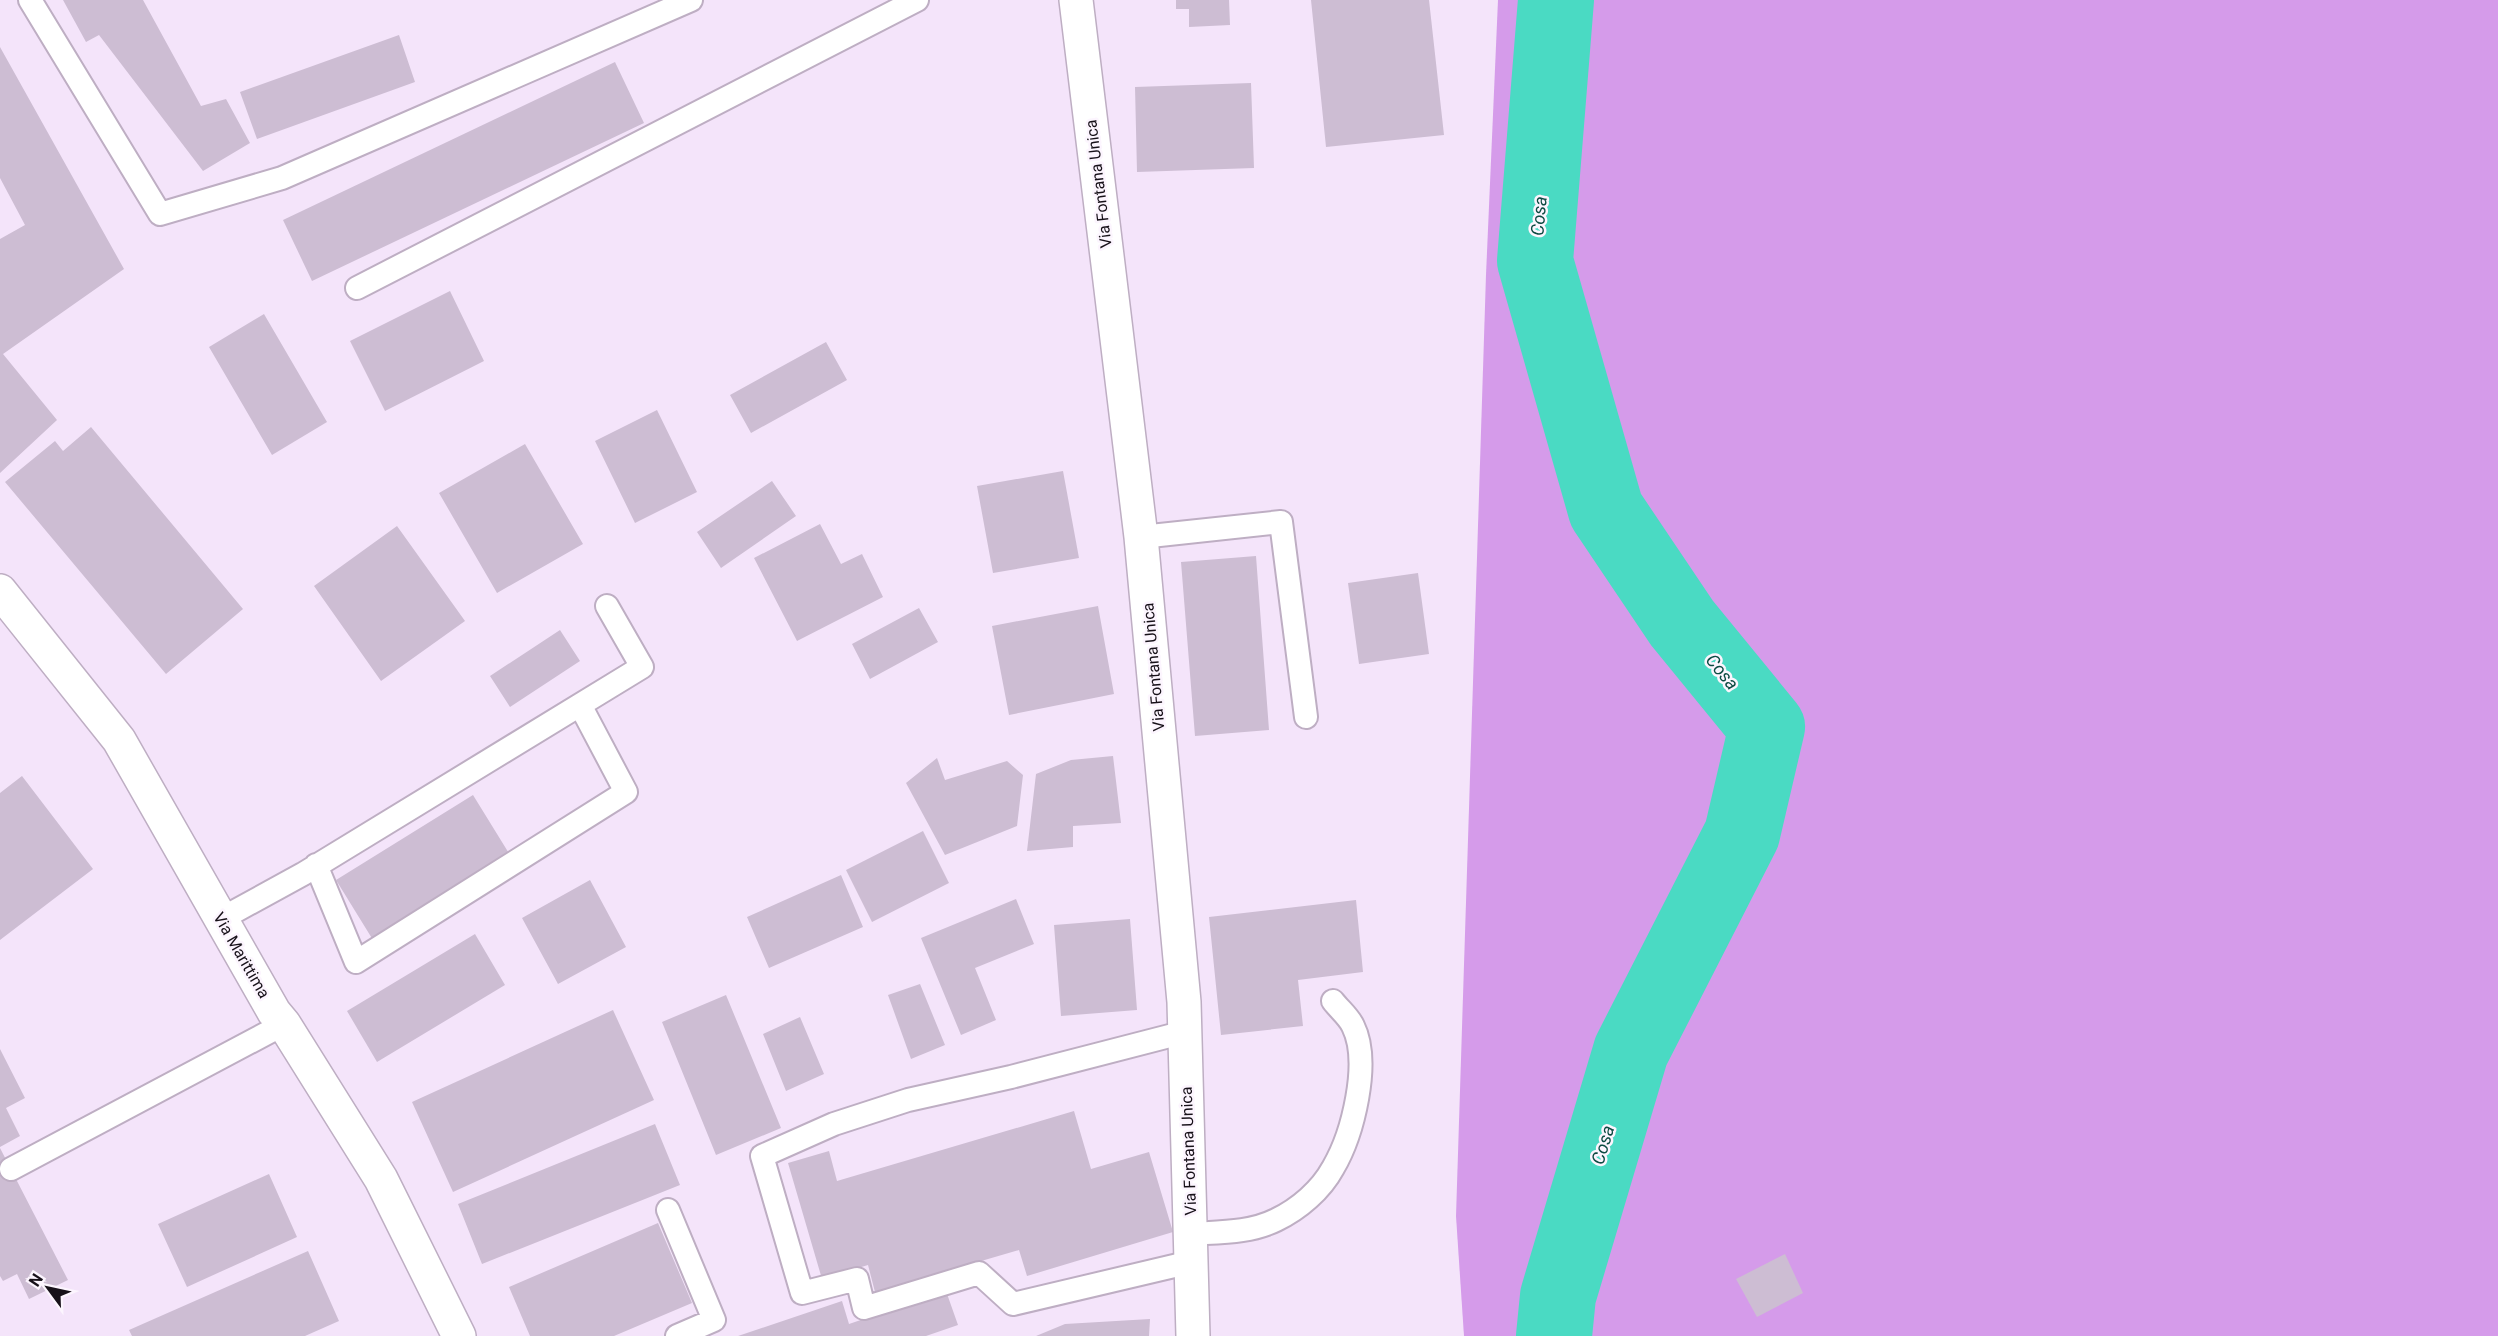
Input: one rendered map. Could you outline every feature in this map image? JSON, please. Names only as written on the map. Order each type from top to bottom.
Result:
[{"type":"main road","name":"Via Fontana Unica","points":[[1076,0],[1141,537],[1185,1032],[1193,1336]]},
{"type":"main road","name":"Via Marittima","points":[[0,591],[119,740],[274,1012],[284,1024],[381,1179],[459,1336]]},
{"type":"lane","points":[[30,0],[160,214],[282,178],[691,0]]},
{"type":"lane","points":[[357,288],[917,0]]},
{"type":"lane","points":[[1141,537],[1281,522],[1306,717]]},
{"type":"lane","points":[[221,919],[316,865],[642,667],[607,606]]},
{"type":"lane","points":[[316,865],[356,962],[626,792],[580,705]]},
{"type":"lane","points":[[1185,1032],[1011,1077],[909,1100],[834,1124],[762,1156],[802,1293],[857,1279],[864,1308],[979,1273],[1013,1304],[1276,1220],[1310,1197],[1333,1169],[1347,1138],[1358,1096],[1361,1059],[1353,1026],[1333,1001]]},
{"type":"lane","points":[[11,1169],[284,1024]]},
{"type":"lane","points":[[668,1210],[714,1320],[677,1336]]},
{"type":"shaded area","points":[[1498,0],[2498,0],[2498,1336],[1464,1336],[1456,1216],[1486,275]]},
{"type":"building","points":[[63,0],[143,0],[201,106],[226,99],[250,143],[203,171],[99,35],[86,42]]},
{"type":"building","points":[[1176,0],[1229,0],[1230,25],[1189,27],[1189,9],[1176,9]]},
{"type":"building","points":[[1311,0],[1429,0],[1444,135],[1326,147]]},
{"type":"building","points":[[399,35],[415,82],[257,139],[240,92]]},
{"type":"building","points":[[0,47],[124,269],[3,354],[57,420],[0,473],[0,239],[25,225],[0,178]]},
{"type":"building","points":[[615,62],[644,123],[312,281],[283,220]]},
{"type":"building","points":[[1251,83],[1254,168],[1137,172],[1135,87]]},
{"type":"building","points":[[450,291],[484,361],[385,411],[350,341]]},
{"type":"building","points":[[264,314],[327,422],[272,455],[209,347]]},
{"type":"building","points":[[826,342],[847,380],[751,433],[730,395]]},
{"type":"building","points":[[657,410],[697,492],[635,523],[595,441]]},
{"type":"building","points":[[91,427],[243,609],[166,674],[5,482],[55,441],[63,451]]},
{"type":"building","points":[[525,444],[583,544],[497,593],[439,493]]},
{"type":"building","points":[[1063,471],[1079,558],[993,573],[977,486]]},
{"type":"building","points":[[772,481],[796,516],[721,568],[697,532]]},
{"type":"building","points":[[820,524],[841,564],[862,554],[883,597],[797,641],[754,558]]},
{"type":"building","points":[[397,526],[465,621],[381,681],[314,586]]},
{"type":"building","points":[[1256,556],[1269,730],[1195,736],[1181,562]]},
{"type":"building","points":[[1418,573],[1429,654],[1359,664],[1348,583]]},
{"type":"building","points":[[1098,606],[1114,694],[1009,715],[992,626]]},
{"type":"building","points":[[919,608],[938,642],[870,679],[852,644]]},
{"type":"building","points":[[560,630],[580,661],[510,707],[490,676]]},
{"type":"building","points":[[1113,756],[1121,823],[1073,826],[1073,847],[1027,851],[1036,774],[1071,760]]},
{"type":"building","points":[[937,758],[945,780],[1007,761],[1023,775],[1017,826],[945,855],[906,783]]},
{"type":"building","points":[[22,776],[93,869],[0,940],[0,793]]},
{"type":"building","points":[[473,795],[510,855],[373,940],[336,880]]},
{"type":"building","points":[[923,831],[949,883],[872,922],[846,870]]},
{"type":"building","points":[[841,875],[863,927],[769,968],[747,917]]},
{"type":"building","points":[[590,880],[626,947],[558,984],[522,918]]},
{"type":"building","points":[[1016,899],[1034,944],[975,968],[996,1020],[961,1035],[921,938]]},
{"type":"building","points":[[1356,900],[1363,972],[1298,980],[1303,1026],[1221,1035],[1209,917]]},
{"type":"building","points":[[1130,919],[1137,1010],[1061,1016],[1054,925]]},
{"type":"building","points":[[475,934],[505,985],[377,1062],[347,1011]]},
{"type":"building","points":[[920,984],[945,1045],[911,1059],[888,995]]},
{"type":"building","points":[[726,995],[781,1128],[716,1155],[662,1022]]},
{"type":"building","points":[[613,1010],[654,1100],[453,1192],[412,1102]]},
{"type":"building","points":[[800,1017],[824,1074],[786,1091],[763,1034]]},
{"type":"building","points":[[0,1049],[25,1098],[6,1108],[20,1136],[0,1147]]},
{"type":"building","points":[[1074,1111],[1091,1169],[1149,1152],[1173,1232],[1027,1276],[1019,1250],[875,1292],[868,1265],[822,1279],[788,1163],[829,1151],[837,1181]]},
{"type":"building","points":[[655,1124],[680,1185],[482,1264],[458,1204]]},
{"type":"building","points":[[0,1148],[68,1280],[29,1299],[17,1274],[3,1281],[0,1276]]},
{"type":"building","points":[[269,1174],[297,1237],[187,1287],[158,1224]]},
{"type":"building","points":[[658,1223],[692,1303],[614,1336],[530,1336],[509,1287]]},
{"type":"building","points":[[308,1251],[339,1321],[305,1336],[132,1336],[129,1330]]},
{"type":"building","points":[[1785,1254],[1803,1293],[1757,1317],[1736,1279]]},
{"type":"building","points":[[946,1291],[958,1325],[926,1336],[738,1336],[842,1301],[849,1324]]},
{"type":"building","points":[[1150,1319],[1149,1336],[1036,1336],[1065,1324]]},
{"type":"waterway","name":"Cosa","points":[[1554,1336],[1558,1296],[1631,1051],[1742,834],[1767,727],[1682,623],[1606,510],[1535,261],[1556,0]]}]
